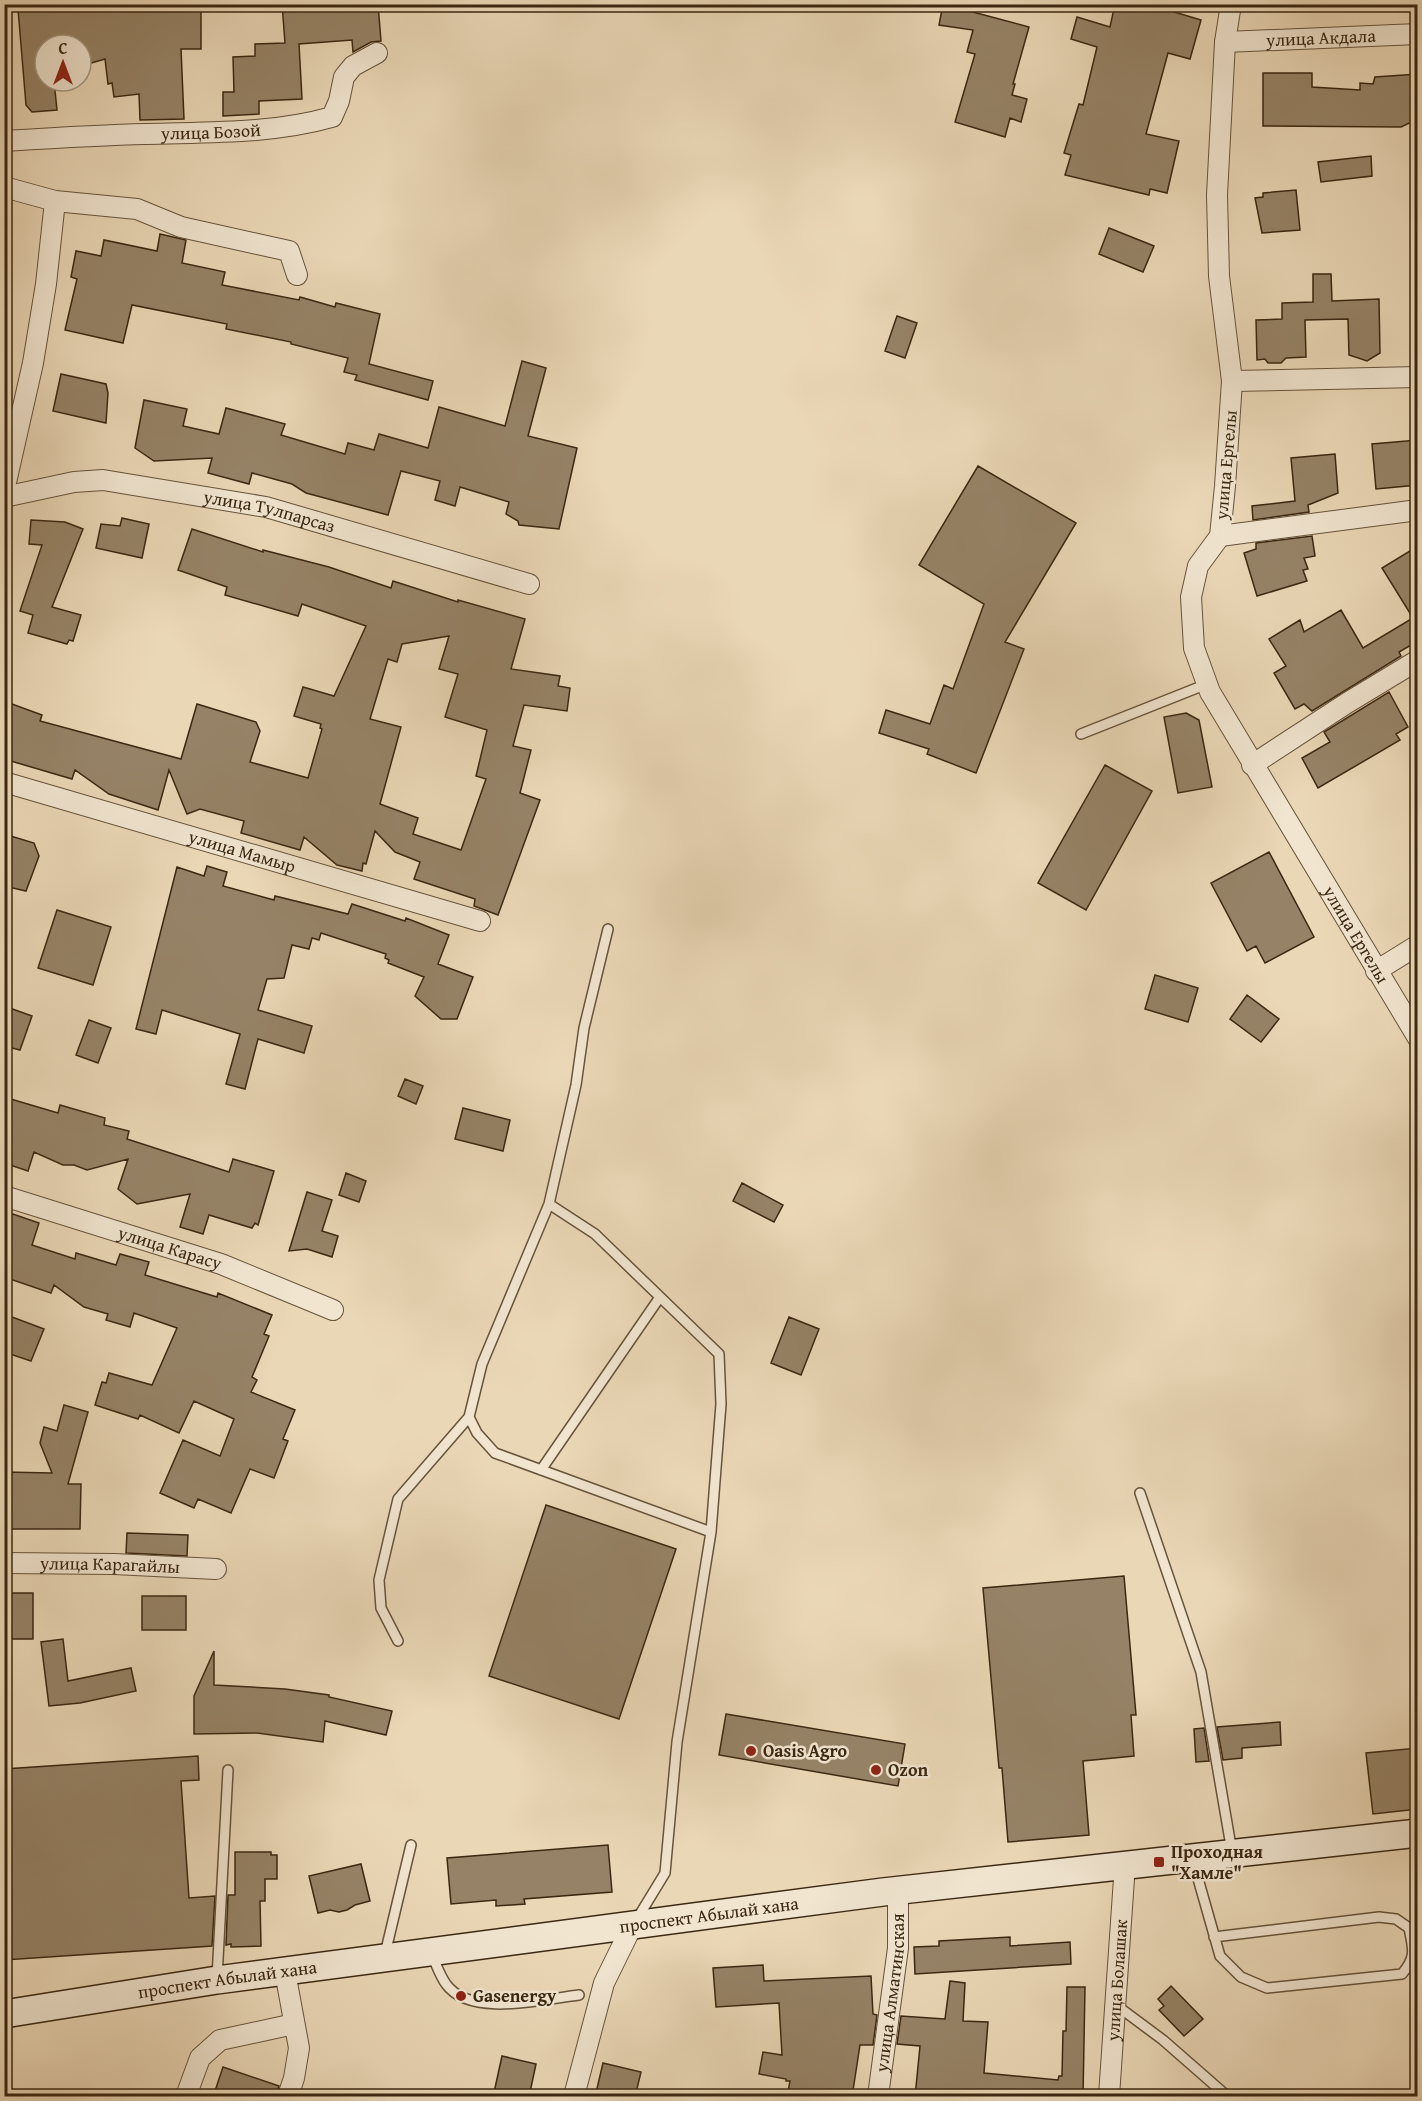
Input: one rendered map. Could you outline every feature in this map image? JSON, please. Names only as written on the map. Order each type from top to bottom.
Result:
[{"type":"main road","name":"проспект Абылай хана","points":[[4,2014],[217,1980],[898,1890],[1418,1833]]},
{"type":"street","name":"улица Ергелы","points":[[1231,4],[1225,42],[1217,195],[1219,276],[1232,381],[1220,536],[1198,566],[1191,597],[1194,648],[1210,692],[1418,1038]]},
{"type":"street","name":"улица Акдала","points":[[1225,42],[1418,34]]},
{"type":"street","name":"улица Бозой","points":[[4,141],[93,135],[276,129],[314,122],[332,117],[339,101],[344,76],[353,66],[377,53]]},
{"type":"street","points":[[4,187],[55,201],[137,208],[181,227],[289,251],[297,274]]},
{"type":"street","points":[[4,491],[33,363],[46,284],[55,201]]},
{"type":"street","points":[[1232,381],[1418,377]]},
{"type":"street","name":"улица Тулпарсаз","points":[[4,497],[74,482],[103,480],[266,507],[529,584]]},
{"type":"street","points":[[1220,536],[1418,510]]},
{"type":"street","points":[[1252,765],[1418,660]]},
{"type":"street","name":"улица Мамыр","points":[[4,782],[480,921]]},
{"type":"street","points":[[1376,971],[1418,945]]},
{"type":"street","name":"улица Карасу","points":[[4,1196],[221,1264],[333,1310]]},
{"type":"street","name":"улица Карагайлы","points":[[4,1563],[114,1564],[216,1569]]},
{"type":"street","name":"улица Болашак","points":[[1109,2097],[1125,1864]]},
{"type":"street","name":"улица Алматинская","points":[[878,2097],[898,1948],[898,1890]]},
{"type":"street","points":[[574,2097],[604,1983],[632,1926]]},
{"type":"street","points":[[285,1972],[298,2048],[294,2078],[288,2097]]},
{"type":"street","points":[[186,2097],[200,2058],[220,2040],[294,2024]]},
{"type":"lane","points":[[1081,735],[1207,684]]},
{"type":"lane","points":[[398,1641],[381,1608],[379,1580],[398,1499],[469,1417],[482,1364],[549,1203],[576,1085],[584,1028],[608,929]]},
{"type":"lane","points":[[549,1203],[596,1234],[719,1354],[721,1404],[711,1532],[677,1742],[665,1873],[632,1926]]},
{"type":"lane","points":[[541,1470],[660,1297]]},
{"type":"lane","points":[[469,1417],[477,1433],[495,1454],[711,1532]]},
{"type":"lane","points":[[1140,1493],[1201,1672],[1233,1854]]},
{"type":"lane","points":[[217,1980],[228,1770]]},
{"type":"lane","points":[[384,1959],[411,1845]]},
{"type":"lane","points":[[1192,1859],[1214,1937],[1220,1956],[1241,1977],[1267,1988],[1402,1974],[1410,1965],[1414,1954],[1409,1928],[1396,1919],[1379,1917],[1214,1937]]},
{"type":"lane","points":[[431,1953],[446,1984],[468,2000],[499,2005],[579,1995]]},
{"type":"lane","points":[[1116,2005],[1163,2040],[1227,2097]]},
{"type":"building","points":[[87,4],[201,4],[201,49],[181,49],[184,119],[140,120],[139,94],[114,97],[112,83],[108,84],[105,59],[93,62],[93,33],[33,33],[33,93],[55,93],[57,110],[32,112],[26,105],[18,9],[48,7],[48,11],[87,11]]},
{"type":"building","points":[[282,4],[378,4],[381,41],[371,42],[353,52],[352,40],[299,44],[302,99],[259,101],[259,114],[223,116],[223,92],[234,92],[233,57],[255,56],[255,44],[285,43]]},
{"type":"building","points":[[943,4],[1029,27],[1012,95],[1027,99],[1021,122],[1010,118],[1005,137],[955,122],[975,54],[967,52],[973,30],[939,25]]},
{"type":"building","points":[[1115,4],[1162,4],[1161,8],[1201,20],[1190,59],[1168,53],[1146,134],[1179,141],[1167,193],[1150,189],[1149,195],[1065,175],[1071,155],[1064,153],[1079,104],[1083,105],[1097,47],[1071,39],[1077,17],[1110,27]]},
{"type":"building","points":[[1263,73],[1312,73],[1312,87],[1360,90],[1360,83],[1373,84],[1375,77],[1418,74],[1418,119],[1401,127],[1263,126]]},
{"type":"building","points":[[1371,156],[1372,176],[1321,182],[1318,162]]},
{"type":"building","points":[[1296,190],[1300,230],[1262,233],[1255,198],[1263,197],[1263,193]]},
{"type":"building","points":[[1109,228],[1154,246],[1143,272],[1099,254]]},
{"type":"building","points":[[160,234],[186,240],[182,263],[225,272],[222,285],[299,300],[300,297],[335,307],[336,303],[380,314],[369,364],[433,381],[428,400],[355,380],[357,375],[344,372],[348,358],[291,344],[291,342],[226,329],[227,324],[132,305],[123,343],[65,330],[77,279],[71,277],[76,251],[101,256],[104,240],[157,251]]},
{"type":"building","points":[[1313,274],[1331,274],[1332,301],[1379,299],[1380,353],[1367,361],[1349,355],[1348,319],[1305,320],[1306,357],[1286,358],[1281,363],[1268,363],[1265,359],[1257,360],[1256,320],[1282,319],[1282,303],[1313,302]]},
{"type":"building","points":[[897,316],[917,323],[905,358],[885,351]]},
{"type":"building","points":[[522,361],[546,368],[528,436],[577,448],[559,529],[519,525],[518,521],[506,514],[509,502],[460,487],[455,506],[435,500],[440,481],[401,471],[388,515],[306,493],[292,484],[252,473],[249,484],[208,473],[212,458],[154,461],[135,448],[144,400],[187,409],[183,426],[219,434],[226,408],[285,424],[281,435],[345,454],[348,443],[374,450],[379,434],[428,448],[439,407],[505,426]]},
{"type":"building","points":[[61,374],[106,384],[108,393],[106,423],[53,411]]},
{"type":"building","points":[[1418,440],[1418,485],[1376,489],[1372,444]]},
{"type":"building","points":[[1335,454],[1338,493],[1308,505],[1309,512],[1253,520],[1252,506],[1295,501],[1291,458]]},
{"type":"building","points":[[978,466],[1076,523],[1005,642],[1024,649],[976,773],[927,754],[929,749],[879,733],[886,710],[930,724],[944,685],[953,689],[984,604],[919,565]]},
{"type":"building","points":[[122,518],[149,524],[142,558],[96,548],[101,524],[120,526]]},
{"type":"building","points":[[31,520],[65,522],[83,529],[52,607],[81,615],[73,641],[69,640],[67,644],[28,633],[33,615],[20,611],[42,545],[29,544]]},
{"type":"building","points":[[192,529],[263,552],[263,550],[329,567],[391,588],[393,581],[458,602],[458,600],[525,619],[511,669],[560,676],[558,686],[570,688],[567,711],[524,705],[513,746],[531,750],[520,793],[540,800],[498,915],[474,906],[475,899],[414,879],[420,862],[395,852],[375,831],[362,871],[337,865],[304,837],[300,850],[241,833],[244,821],[200,809],[187,814],[169,770],[158,810],[109,794],[75,770],[72,779],[4,759],[4,701],[42,715],[40,721],[181,759],[197,704],[256,722],[260,731],[250,762],[308,778],[322,729],[321,724],[294,716],[303,687],[334,696],[366,626],[302,604],[298,616],[225,595],[227,587],[178,570]],"holes":[[[449,636],[439,669],[458,674],[445,717],[487,730],[476,776],[486,779],[461,850],[413,834],[418,818],[380,804],[401,727],[370,719],[388,659],[397,662],[402,644]]]},
{"type":"building","points":[[1312,536],[1315,556],[1304,558],[1308,569],[1303,570],[1307,581],[1257,596],[1244,553],[1256,549],[1256,543]]},
{"type":"building","points":[[1418,546],[1418,641],[1399,652],[1401,656],[1312,711],[1304,704],[1295,709],[1274,673],[1286,666],[1269,639],[1300,620],[1304,632],[1341,610],[1363,648],[1413,618],[1382,568]]},
{"type":"building","points":[[1389,692],[1408,727],[1396,734],[1400,740],[1318,788],[1302,758],[1330,742],[1324,732]]},
{"type":"building","points":[[1186,713],[1199,720],[1212,787],[1178,793],[1164,717]]},
{"type":"building","points":[[1105,765],[1152,791],[1086,910],[1038,883]]},
{"type":"building","points":[[4,834],[34,843],[39,856],[26,891],[4,886]]},
{"type":"building","points":[[1269,852],[1314,937],[1265,963],[1256,946],[1247,951],[1211,883]]},
{"type":"building","points":[[207,866],[227,872],[223,886],[274,900],[275,896],[348,914],[352,904],[405,921],[406,918],[449,935],[438,964],[473,977],[457,1019],[441,1019],[415,996],[424,977],[388,963],[389,960],[385,958],[386,954],[321,933],[319,940],[312,938],[309,949],[292,945],[284,978],[267,979],[258,1010],[312,1026],[304,1053],[258,1039],[245,1089],[226,1084],[240,1034],[162,1010],[156,1034],[136,1029],[177,867],[204,876]]},
{"type":"building","points":[[57,910],[111,927],[93,985],[38,968]]},
{"type":"building","points":[[1155,975],[1198,988],[1188,1022],[1145,1009]]},
{"type":"building","points":[[1247,995],[1279,1019],[1261,1042],[1230,1019]]},
{"type":"building","points":[[4,1006],[32,1016],[20,1050],[4,1046]]},
{"type":"building","points":[[89,1020],[111,1028],[98,1063],[76,1055]]},
{"type":"building","points":[[405,1079],[423,1086],[416,1104],[398,1096]]},
{"type":"building","points":[[4,1097],[58,1113],[60,1105],[105,1118],[104,1125],[129,1131],[127,1139],[229,1172],[233,1159],[274,1171],[258,1225],[255,1223],[252,1228],[209,1215],[203,1234],[180,1227],[190,1194],[137,1204],[118,1189],[128,1159],[87,1170],[74,1165],[63,1165],[34,1152],[28,1171],[4,1163]]},
{"type":"building","points":[[463,1108],[510,1120],[503,1151],[455,1139]]},
{"type":"building","points":[[346,1173],[366,1181],[359,1202],[339,1195]]},
{"type":"building","points":[[742,1183],[783,1205],[774,1222],[733,1201]]},
{"type":"building","points":[[307,1192],[332,1200],[322,1231],[338,1236],[332,1257],[307,1249],[289,1251]]},
{"type":"building","points":[[4,1211],[39,1223],[32,1245],[75,1259],[76,1253],[116,1265],[120,1254],[149,1262],[145,1275],[217,1297],[218,1293],[272,1315],[264,1334],[269,1336],[252,1377],[257,1380],[251,1392],[295,1410],[283,1439],[288,1441],[274,1478],[250,1469],[231,1513],[198,1499],[194,1508],[160,1493],[183,1440],[220,1456],[234,1419],[194,1401],[179,1433],[140,1415],[138,1419],[95,1405],[102,1382],[106,1383],[109,1373],[152,1385],[177,1328],[134,1313],[130,1327],[106,1320],[108,1314],[84,1307],[54,1285],[51,1293],[4,1277]]},
{"type":"building","points":[[4,1314],[44,1329],[31,1361],[4,1352]]},
{"type":"building","points":[[789,1317],[819,1329],[801,1375],[771,1363]]},
{"type":"building","points":[[64,1405],[88,1412],[68,1484],[81,1484],[80,1529],[4,1529],[4,1472],[52,1473],[40,1443],[44,1427],[57,1431]]},
{"type":"building","points":[[546,1505],[676,1549],[619,1719],[489,1676]]},
{"type":"building","points":[[127,1533],[188,1535],[187,1556],[126,1553]]},
{"type":"building","points":[[1124,1576],[1136,1715],[1131,1715],[1134,1756],[1083,1761],[1089,1835],[1008,1842],[983,1588]]},
{"type":"building","points":[[4,1593],[33,1593],[33,1639],[4,1639]]},
{"type":"building","points":[[142,1596],[186,1596],[186,1630],[142,1630]]},
{"type":"building","points":[[63,1639],[68,1681],[131,1668],[136,1691],[80,1703],[49,1706],[41,1642]]},
{"type":"building","points":[[214,1651],[214,1685],[285,1689],[329,1695],[329,1697],[392,1711],[386,1735],[325,1721],[323,1742],[257,1733],[194,1734],[194,1696]]},
{"type":"building","points":[[726,1714],[905,1744],[898,1786],[719,1755]]},
{"type":"building","points":[[1280,1722],[1281,1745],[1242,1748],[1242,1758],[1223,1760],[1217,1727]]},
{"type":"building","points":[[1204,1728],[1209,1761],[1196,1762],[1194,1729]]},
{"type":"building","points":[[1418,1748],[1418,1809],[1373,1814],[1366,1753]]},
{"type":"building","points":[[198,1756],[199,1780],[181,1781],[189,1898],[215,1896],[212,1946],[4,1960],[4,1769]]},
{"type":"building","points":[[608,1845],[612,1892],[524,1899],[525,1904],[496,1906],[496,1900],[451,1904],[447,1858]]},
{"type":"building","points":[[235,1852],[271,1852],[271,1855],[277,1855],[277,1879],[265,1879],[265,1901],[260,1901],[261,1946],[231,1947],[231,1944],[226,1945],[228,1895],[235,1895]]},
{"type":"building","points":[[361,1864],[370,1901],[339,1912],[330,1910],[318,1913],[309,1876]]},
{"type":"building","points":[[1010,1937],[1010,1946],[1070,1942],[1071,1964],[915,1974],[914,1947],[939,1946],[939,1941]]},
{"type":"building","points":[[763,1965],[764,1981],[871,1976],[873,2014],[877,2015],[873,2045],[860,2045],[852,2097],[787,2097],[790,2081],[759,2074],[763,2052],[782,2055],[779,2003],[716,2007],[713,1968]]},
{"type":"building","points":[[950,1981],[965,1983],[963,2021],[988,2022],[984,2073],[1058,2080],[1059,2076],[1062,2076],[1067,1987],[1085,1987],[1083,2097],[915,2097],[920,2046],[897,2044],[901,2016],[945,2019]]},
{"type":"building","points":[[1171,1986],[1203,2019],[1184,2036],[1159,2010],[1164,2006],[1158,1999]]},
{"type":"building","points":[[502,2056],[536,2064],[529,2097],[493,2097]]},
{"type":"building","points":[[603,2063],[641,2072],[635,2097],[595,2097]]},
{"type":"building","points":[[223,2067],[279,2086],[276,2097],[213,2097]]},
{"type":"place","name":"Oasis Agro","points":[[751,1751]]},
{"type":"place","name":"Ozon","points":[[876,1770]]},
{"type":"place","name":"Проходная \"Хамле\"","points":[[1159,1862]]},
{"type":"place","name":"Gasenergy","points":[[461,1996]]}]
